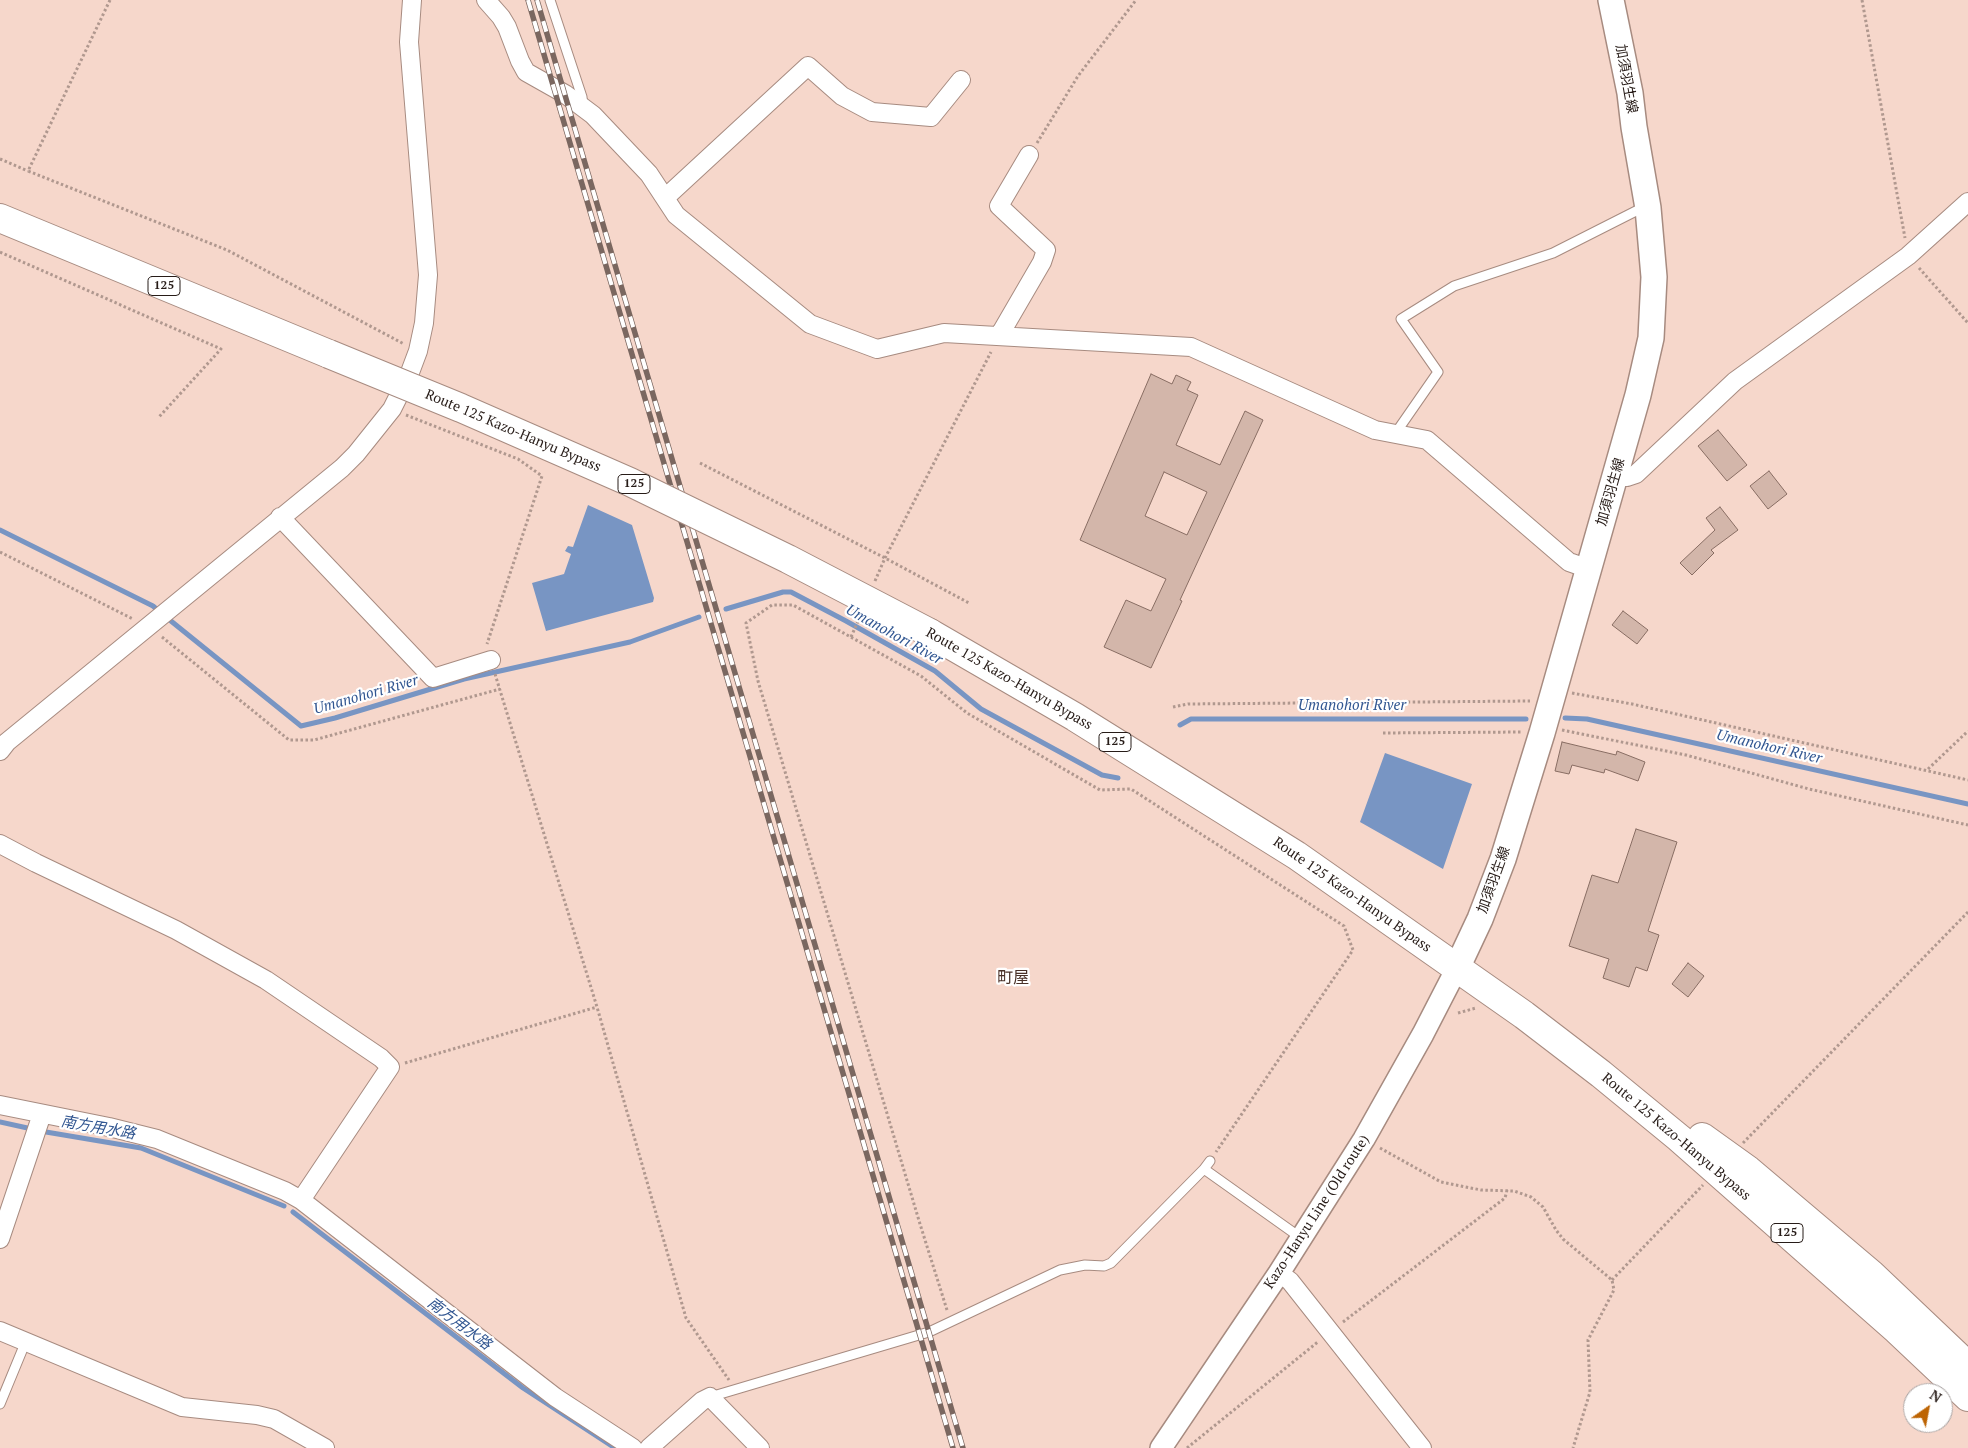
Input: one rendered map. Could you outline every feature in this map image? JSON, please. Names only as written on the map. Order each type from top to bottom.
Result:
[{"type":"highway","name":"Route 125 Kazo-Hanyu Bypass","points":[[0,218],[461,408],[630,482],[788,559],[930,633],[1075,717],[1296,855],[1524,1015],[1601,1074],[1731,1166],[1871,1274],[1968,1366]]},
{"type":"highway","name":"Route 125 Kazo-Hanyu Bypass","points":[[1731,1166],[1897,1330],[1968,1396]]},
{"type":"main road","name":"加須羽生線","points":[[1457,968],[1480,919],[1503,859],[1542,733],[1638,395],[1651,338],[1654,277],[1648,208],[1630,93],[1611,0]]},
{"type":"street","points":[[0,752],[7,742],[342,468],[356,454],[392,409],[409,375],[418,351],[424,323],[428,275],[409,42],[412,0]]},
{"type":"street","points":[[486,0],[507,27],[526,72],[593,115],[649,174],[676,215],[810,324],[877,349],[944,333],[1191,347],[1375,430],[1427,440],[1569,562],[1589,570]]},
{"type":"street","points":[[665,198],[808,66],[842,96],[872,112],[901,115],[931,117],[961,80]]},
{"type":"street","points":[[1000,336],[1042,262],[1046,250],[999,206],[1029,155]]},
{"type":"street","points":[[1615,475],[1627,477],[1636,474],[1735,381],[1908,256],[1968,202]]},
{"type":"street","points":[[280,517],[433,678],[491,660]]},
{"type":"street","points":[[0,844],[176,930],[266,980],[381,1058],[390,1067],[301,1200]]},
{"type":"street","name":"Kazo-Hanyu Line (Old route)","points":[[1161,1448],[1279,1273],[1364,1139],[1423,1034],[1457,968]]},
{"type":"street","points":[[0,1105],[158,1139],[266,1182],[301,1200],[555,1397],[633,1448]]},
{"type":"street","points":[[0,1239],[42,1114]]},
{"type":"street","points":[[1279,1273],[1290,1281],[1422,1448]]},
{"type":"street","points":[[0,1331],[182,1407],[257,1415],[274,1419],[325,1448]]},
{"type":"street","points":[[648,1448],[702,1401],[710,1397],[760,1448]]},
{"type":"lane","points":[[550,0],[582,97],[582,107]]},
{"type":"lane","points":[[1395,434],[1438,372],[1401,319],[1454,286],[1552,253],[1636,211],[1648,208]]},
{"type":"lane","points":[[710,1397],[735,1388],[907,1339],[951,1322],[1060,1270],[1085,1265],[1104,1266],[1111,1263],[1210,1161]]},
{"type":"lane","points":[[1204,1169],[1301,1238]]},
{"type":"lane","points":[[0,1404],[26,1341]]},
{"type":"path","points":[[28,171],[110,0]]},
{"type":"path","points":[[1029,155],[1078,76],[1136,0]]},
{"type":"path","points":[[1862,0],[1908,256],[1968,323]]},
{"type":"path","points":[[0,159],[227,250],[418,351]]},
{"type":"path","points":[[0,252],[221,349],[159,417]]},
{"type":"path","points":[[874,584],[885,558],[1000,336]]},
{"type":"path","points":[[392,409],[518,459],[542,476],[487,644],[597,1007],[686,1318],[735,1388]]},
{"type":"path","points":[[700,463],[969,603]]},
{"type":"path","points":[[0,552],[148,626],[289,740],[314,740],[500,689]]},
{"type":"path","points":[[951,1322],[758,681],[746,623],[772,605],[793,605],[921,676],[967,713],[1100,790],[1131,789],[1344,926],[1353,950],[1210,1161]]},
{"type":"path","points":[[851,637],[862,610]]},
{"type":"path","points":[[1173,707],[1180,705],[1520,701],[1553,696],[1632,704],[1968,780]]},
{"type":"path","points":[[1383,733],[1498,731],[1542,733],[1556,729],[1686,755],[1809,789],[1968,825]]},
{"type":"path","points":[[1928,770],[1968,731]]},
{"type":"path","points":[[1612,1280],[1731,1166],[1968,912]]},
{"type":"path","points":[[390,1067],[597,1007]]},
{"type":"path","points":[[1364,1139],[1442,1182],[1481,1190],[1514,1191],[1530,1197],[1543,1207],[1563,1239],[1612,1280],[1614,1290],[1588,1340],[1590,1392],[1573,1448]]},
{"type":"path","points":[[1187,1448],[1330,1332],[1505,1198],[1507,1190]]},
{"type":"water","points":[[588,505],[632,525],[654,598],[653,602],[546,631],[532,583],[564,574],[571,554],[565,551],[568,546],[573,547]]},
{"type":"water","points":[[1385,753],[1472,784],[1443,869],[1360,822]]},
{"type":"building","points":[[1151,374],[1172,384],[1176,375],[1191,382],[1187,390],[1198,395],[1176,445],[1220,465],[1245,411],[1263,420],[1180,600],[1182,601],[1151,668],[1104,647],[1126,600],[1151,611],[1166,579],[1080,540]],"holes":[[[1164,472],[1207,492],[1187,535],[1145,516]]]},
{"type":"building","points":[[1718,430],[1747,465],[1727,481],[1698,446]]},
{"type":"building","points":[[1769,471],[1787,494],[1768,509],[1750,486]]},
{"type":"building","points":[[1720,507],[1738,530],[1711,550],[1714,553],[1692,575],[1680,563],[1715,530],[1706,518]]},
{"type":"building","points":[[1623,611],[1648,630],[1637,644],[1612,625]]},
{"type":"building","points":[[1562,742],[1616,755],[1617,751],[1645,762],[1638,781],[1605,769],[1604,773],[1572,765],[1569,774],[1555,771]]},
{"type":"building","points":[[1636,829],[1677,842],[1648,931],[1659,935],[1647,971],[1636,967],[1629,987],[1603,978],[1609,959],[1569,946],[1592,875],[1618,883]]},
{"type":"building","points":[[1688,963],[1704,976],[1688,997],[1672,984]]},
{"type":"waterway","name":"Umanohori River","points":[[0,530],[153,606],[160,612]]},
{"type":"waterway","name":"Umanohori River","points":[[726,609],[783,592],[791,592],[935,671],[981,709],[1102,775],[1118,778]]},
{"type":"waterway","name":"Umanohori River","points":[[166,617],[301,726],[335,718],[464,679],[630,642],[699,617]]},
{"type":"waterway","name":"Umanohori River","points":[[1565,718],[1587,719],[1968,804]]},
{"type":"waterway","name":"Umanohori River","points":[[1180,725],[1191,719],[1526,719]]},
{"type":"waterway","name":"南方用水路","points":[[0,1122],[32,1129]]},
{"type":"waterway","name":"南方用水路","points":[[46,1132],[141,1148],[284,1206]]},
{"type":"waterway","name":"南方用水路","points":[[293,1212],[523,1388],[615,1448]]},
{"type":"railway","points":[[528,0],[953,1448]]},
{"type":"railway","points":[[537,0],[963,1448]]},
{"type":"district","name":"町屋","points":[[1013,978]]}]
